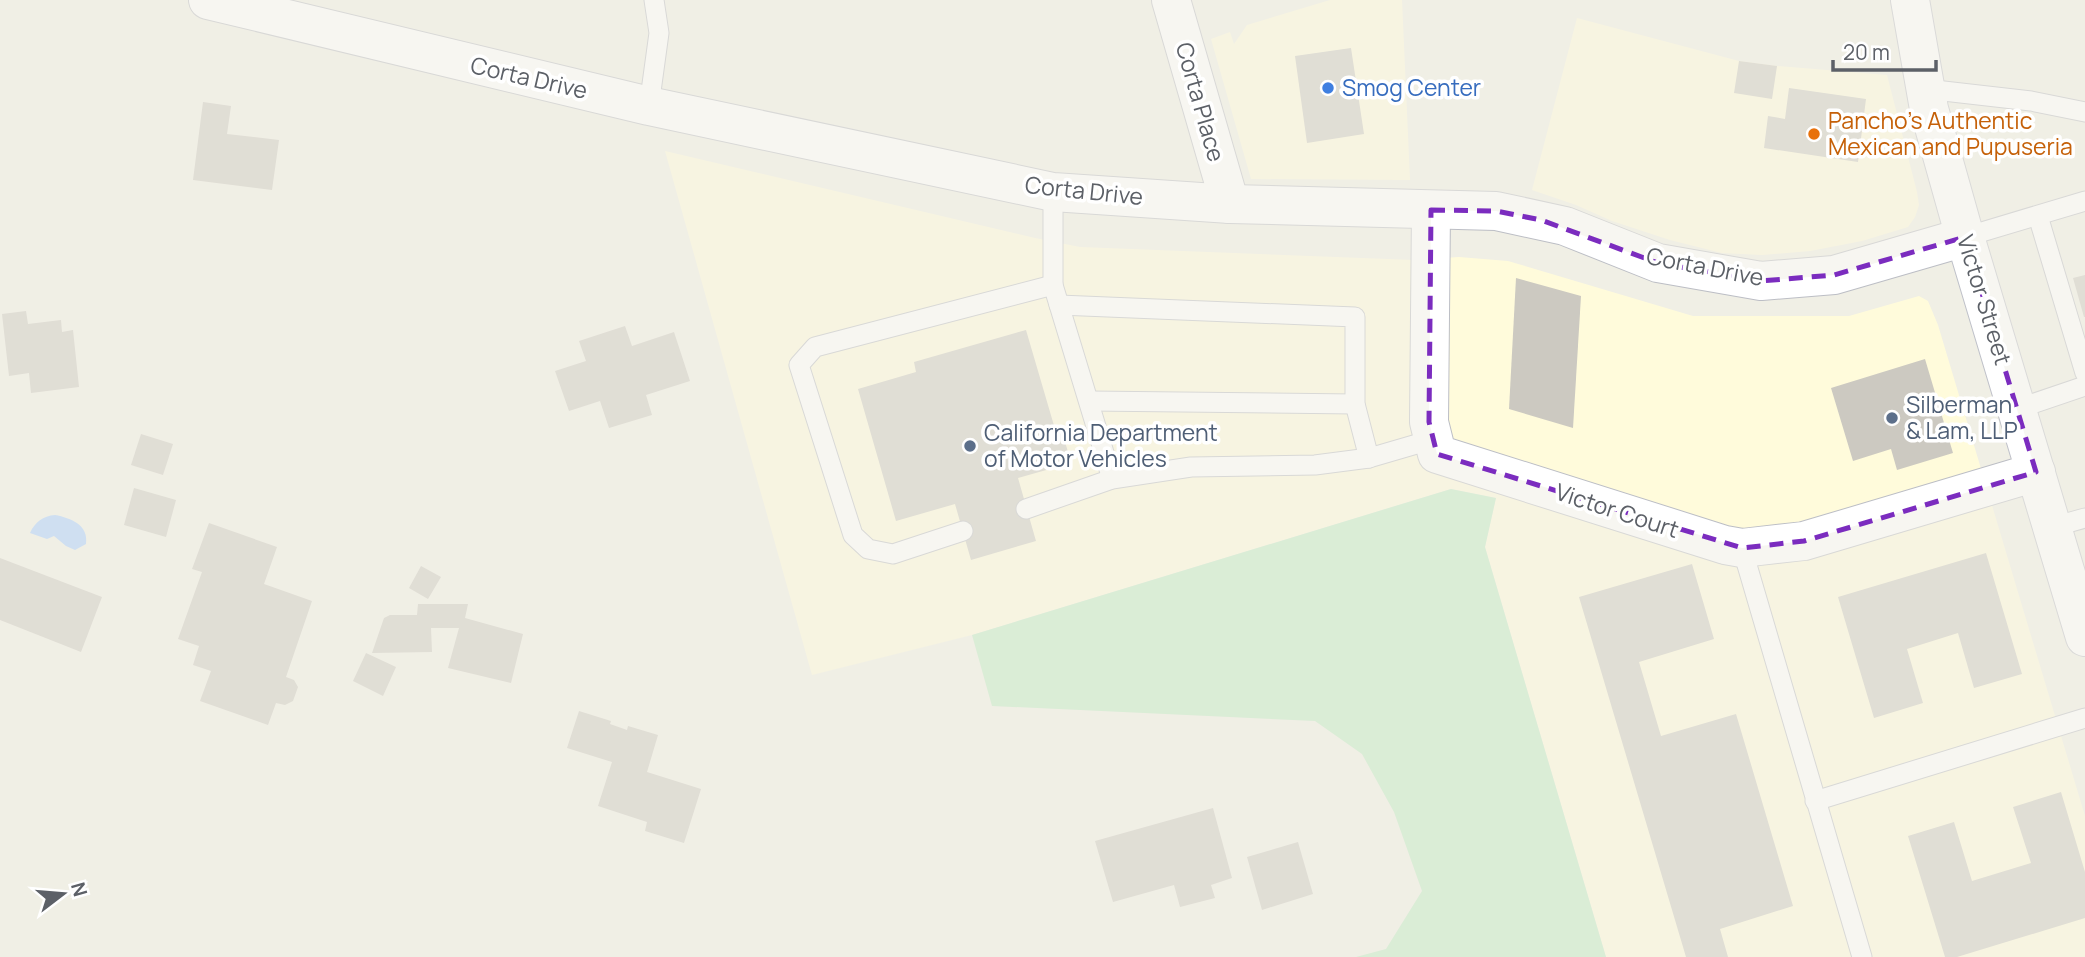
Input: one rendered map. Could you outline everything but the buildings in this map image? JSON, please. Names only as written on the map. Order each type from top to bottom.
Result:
[{"type":"street","name":"Corta Drive","points":[[208,0],[649,106],[1053,192],[1230,204],[1496,211],[1565,226],[1658,263],[1761,281],[1834,275],[1965,237]]},
{"type":"street","name":"Corta Place","points":[[1171,0],[1230,204]]},
{"type":"street","name":"Victor Street","points":[[1910,0],[1929,109],[2036,472],[2069,522],[2085,637]]},
{"type":"street","points":[[1432,210],[1429,422],[1434,439]]},
{"type":"street","name":"Victor Court","points":[[1434,439],[1437,454],[1725,545],[1742,548],[1804,541],[2036,472]]},
{"type":"lane","points":[[649,106],[659,33],[654,0]]},
{"type":"lane","points":[[1926,89],[2031,100],[2085,112]]},
{"type":"lane","points":[[1053,192],[1053,285],[1112,479]]},
{"type":"lane","points":[[1965,237],[2085,201]]},
{"type":"lane","points":[[2038,216],[2085,373]]},
{"type":"lane","points":[[963,531],[893,554],[868,549],[853,535],[799,365],[815,347],[1053,285]]},
{"type":"lane","points":[[1059,305],[1355,317],[1355,404],[1369,457]]},
{"type":"lane","points":[[2017,409],[2085,386]]},
{"type":"lane","points":[[1090,401],[1355,404]]},
{"type":"lane","points":[[1026,509],[1112,479],[1191,467],[1315,465],[1369,457],[1434,439]]},
{"type":"lane","points":[[1742,548],[1862,957]]},
{"type":"lane","points":[[1815,801],[2085,718]]},
{"type":"highlighted area","points":[[1431,210],[1496,211],[1541,220],[1658,263],[1761,281],[1834,275],[1965,237],[2036,472],[1804,541],[1742,548],[1437,454],[1429,422]]},
{"type":"shaded area","points":[[1330,0],[1402,0],[1410,180],[1251,179],[1211,39],[1230,32],[1234,44],[1247,25]]},
{"type":"shaded area","points":[[1577,18],[1739,61],[1887,75],[1917,192],[1919,205],[1915,217],[1908,227],[1862,241],[1810,251],[1762,255],[1722,253],[1612,221],[1532,190]]},
{"type":"shaded area","points":[[665,151],[1080,247],[1414,260],[1459,257],[1508,261],[1693,316],[1849,316],[1919,296],[1928,301],[1938,325],[2085,816],[2085,957],[1606,957],[1485,547],[1496,498],[1451,489],[972,635],[812,675]]},
{"type":"green space","points":[[1451,489],[1496,498],[1485,547],[1606,957],[1356,957],[1386,949],[1422,891],[1394,812],[1362,754],[1315,721],[992,706],[972,635]]},
{"type":"water","points":[[55,515],[73,520],[82,527],[86,544],[75,550],[54,536],[47,539],[30,533],[40,520]]},
{"type":"place","name":"Smog Center","points":[[1328,88]]},
{"type":"place","name":"Pancho's Authentic Mexican and Pupuseria","points":[[1814,134]]},
{"type":"place","name":"Silberman & Lam, LLP","points":[[1892,418]]},
{"type":"place","name":"California Department of Motor Vehicles","points":[[970,446]]}]
